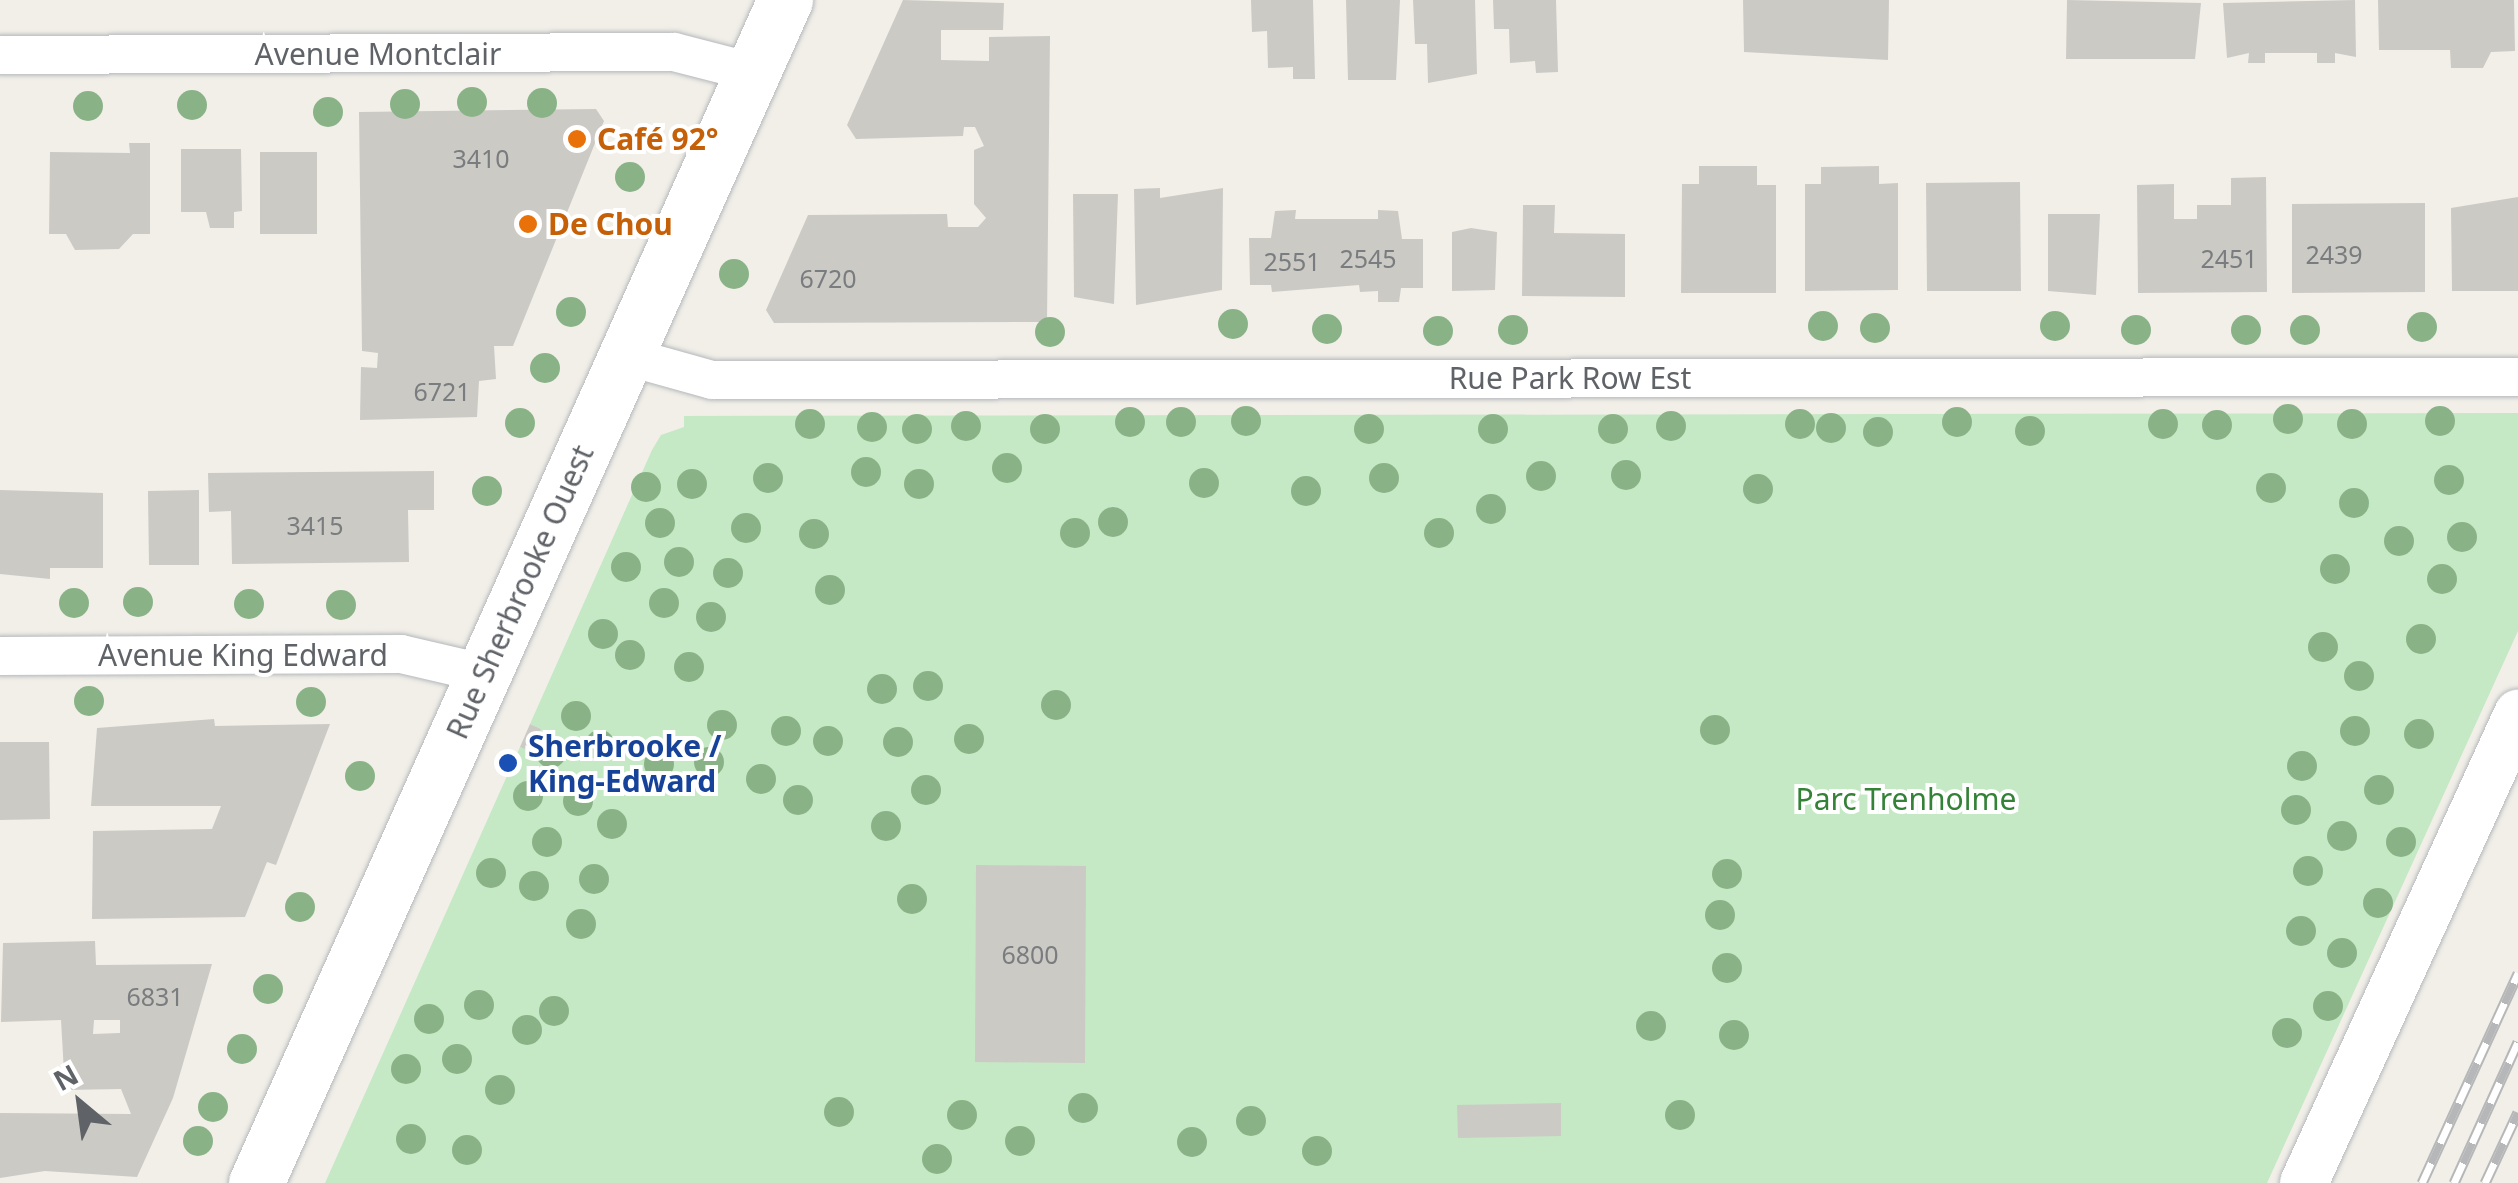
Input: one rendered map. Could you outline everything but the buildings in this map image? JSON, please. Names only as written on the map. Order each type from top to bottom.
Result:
[{"type":"main road","name":"Rue Sherbrooke Ouest","points":[[256,1183],[785,0]]},
{"type":"street","name":"Avenue Montclair","points":[[0,55],[674,52],[752,72]]},
{"type":"street","name":"Rue Park Row Est","points":[[626,356],[712,380],[2518,376]]},
{"type":"street","name":"Avenue King Edward","points":[[0,656],[402,654],[483,673]]},
{"type":"street","points":[[2304,1183],[2518,714]]},
{"type":"green space","name":"Parc Trenholme","points":[[2518,413],[2518,631],[2267,1183],[325,1183],[520,747],[532,751],[541,729],[530,724],[652,450],[661,435],[684,427],[684,416]]},
{"type":"railway","points":[[2422,1183],[2518,973]]},
{"type":"railway","points":[[2454,1183],[2518,1042]]},
{"type":"railway","points":[[2485,1183],[2518,1112]]},
{"type":"place","name":"Café 92°","points":[[577,139]]},
{"type":"place","name":"De Chou","points":[[528,224]]},
{"type":"place","name":"Sherbrooke / King-Edward","points":[[508,763]]}]
